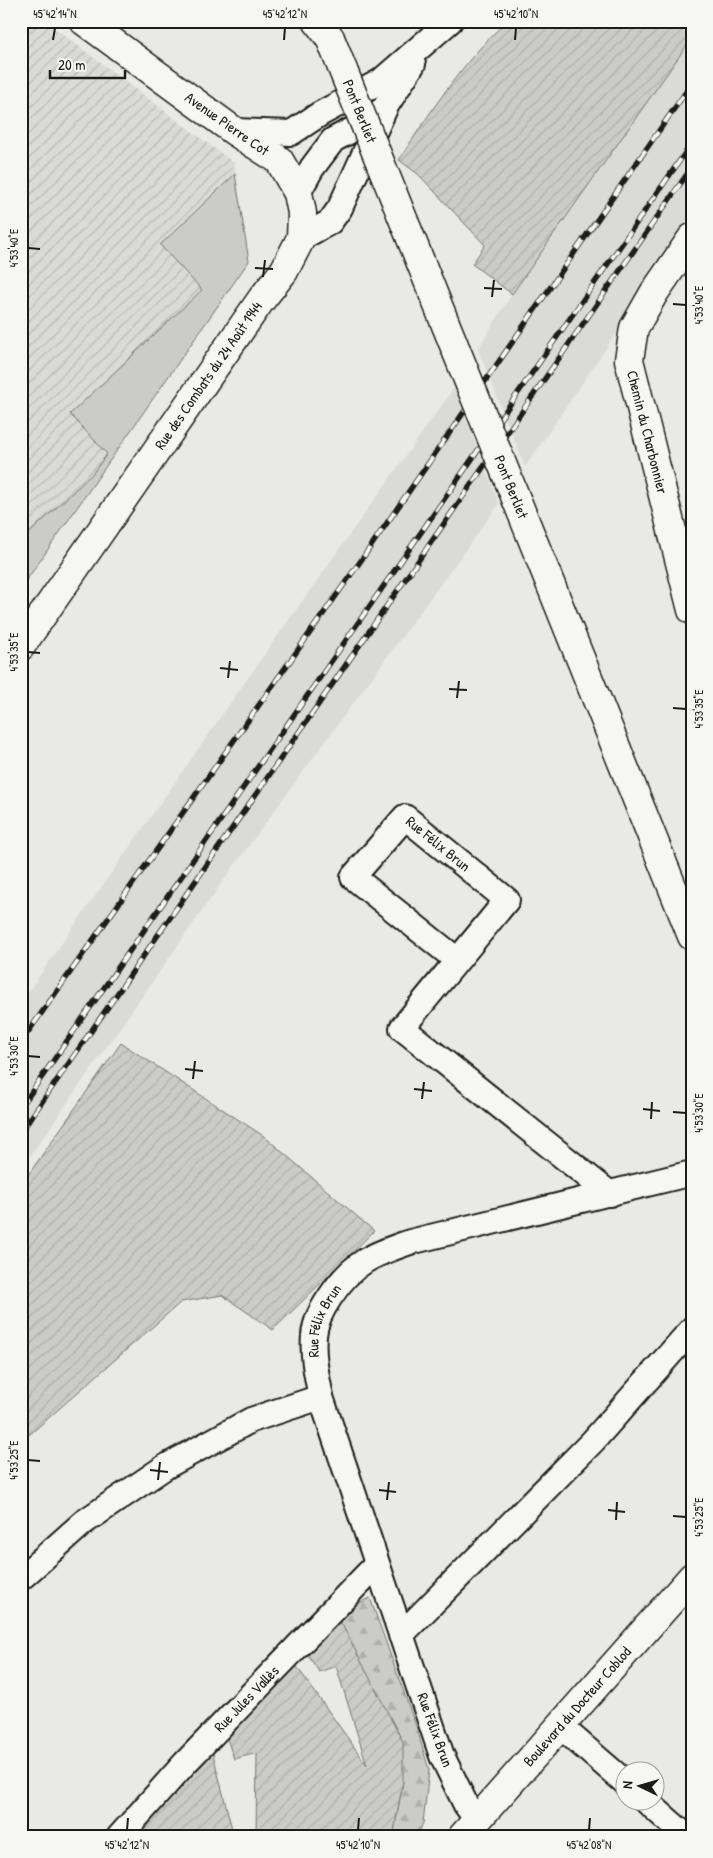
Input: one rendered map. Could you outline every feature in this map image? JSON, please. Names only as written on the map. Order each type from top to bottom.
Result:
[{"type":"street","name":"Avenue Pierre Cot","points":[[84,21],[234,131],[279,160],[298,193],[302,213],[301,238]]},
{"type":"street","points":[[234,131],[291,133],[320,114],[381,81],[450,21]]},
{"type":"street","name":"Pont Berliet","points":[[328,27],[692,936]]},
{"type":"street","points":[[301,238],[330,222],[340,208],[386,106],[427,41]]},
{"type":"street","points":[[298,193],[312,168],[333,140],[369,120],[386,106]]},
{"type":"street","name":"Rue des Combats du 24 Août 1944","points":[[21,646],[261,300],[284,271],[301,238]]},
{"type":"street","name":"Chemin du Charbonnier","points":[[692,238],[654,294],[634,328],[629,360],[692,610]]},
{"type":"street","name":"Rue Félix Brun","points":[[457,960],[353,877],[405,817],[507,900],[402,1028],[610,1194]]},
{"type":"street","name":"Rue Félix Brun","points":[[469,1828],[466,1805],[442,1756],[376,1565],[321,1397],[314,1358],[314,1334],[320,1311],[341,1280],[358,1264],[376,1254],[410,1242],[692,1173]]},
{"type":"street","points":[[401,1635],[593,1441],[692,1329]]},
{"type":"street","points":[[21,1578],[84,1522],[165,1467],[251,1420],[321,1397]]},
{"type":"street","name":"Rue Jules Vallès","points":[[119,1837],[185,1762],[376,1565]]},
{"type":"street","name":"Boulevard du Docteur Coblod","points":[[469,1828],[692,1577]]},
{"type":"street","points":[[560,1726],[616,1774]]},
{"type":"street","points":[[656,1810],[686,1837]]},
{"type":"shaded area","points":[[21,21],[45,21],[234,163],[249,261],[21,588]]},
{"type":"shaded area","points":[[692,38],[692,222],[525,467],[478,349],[512,294]]},
{"type":"shaded area","points":[[454,388],[499,504],[223,881],[21,1169],[21,1002]]},
{"type":"green space","points":[[507,21],[692,21],[692,38],[512,294],[472,264],[485,245],[418,174],[399,160],[462,70],[491,36]]},
{"type":"green space","points":[[235,174],[249,261],[21,588],[21,541],[93,473],[107,454],[70,414],[202,290],[160,245]]},
{"type":"green space","points":[[121,1043],[265,1137],[374,1231],[273,1330],[222,1295],[181,1302],[21,1442],[21,1185]]},
{"type":"green space","points":[[370,1598],[417,1729],[429,1770],[423,1823],[417,1837],[393,1837],[403,1781],[336,1613]]},
{"type":"green space","points":[[336,1613],[403,1742],[403,1781],[393,1837],[256,1837],[257,1753],[234,1759],[225,1733],[292,1660],[367,1765],[336,1666],[319,1672],[305,1650]]},
{"type":"green space","points":[[211,1746],[234,1837],[146,1837],[141,1828]]},
{"type":"railway","points":[[21,1042],[362,559],[692,83]]},
{"type":"railway","points":[[21,1107],[692,143]]},
{"type":"railway","points":[[21,1132],[692,167]]}]
